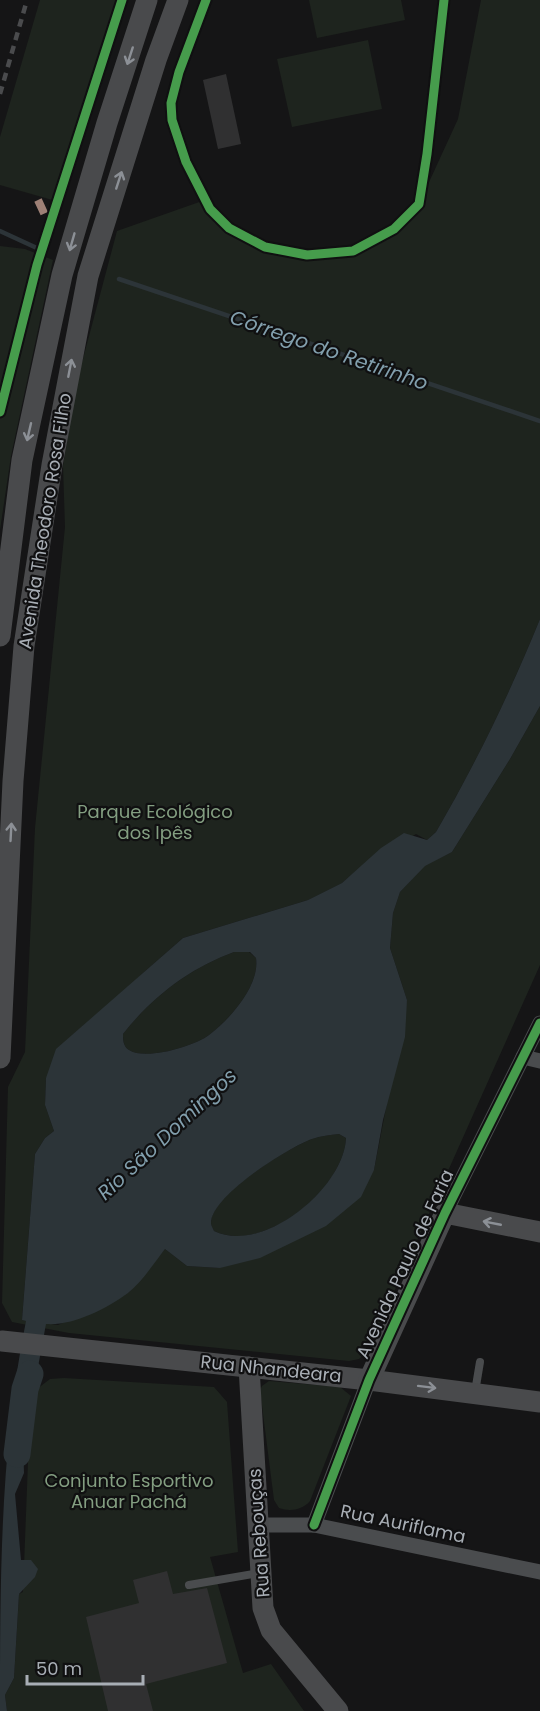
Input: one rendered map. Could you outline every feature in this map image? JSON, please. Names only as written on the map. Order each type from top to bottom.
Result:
[{"type":"main road","name":"Avenida Theodoro Rosa Filho","points":[[0,636],[22,460],[62,275],[107,123],[147,0]]},
{"type":"main road","name":"Avenida Theodoro Rosa Filho","points":[[0,1058],[3,948],[24,646],[51,465],[88,276],[178,0]]},
{"type":"main road","points":[[107,123],[134,132]]},
{"type":"main road","points":[[22,460],[51,465]]},
{"type":"main road","points":[[15,521],[42,524]]},
{"type":"main road","points":[[445,1213],[540,1232]]},
{"type":"main road","name":"Avenida Paulo de Faria","points":[[369,1380],[445,1213]]},
{"type":"main road","name":"Rua Nhandeara","points":[[5,1341],[369,1380],[540,1402]]},
{"type":"main road","name":"Rua Rebouças","points":[[249,1367],[263,1608],[272,1630],[338,1711]]},
{"type":"street","name":"Avenida Paulo de Faria","points":[[445,1213],[540,1023]]},
{"type":"street","points":[[524,1058],[540,1061]]},
{"type":"street","name":"Avenida Paulo de Faria","points":[[314,1525],[369,1380]]},
{"type":"street","name":"Rua Auriflama","points":[[257,1525],[314,1525],[540,1572]]},
{"type":"lane","points":[[474,1393],[480,1362]]},
{"type":"lane","points":[[189,1585],[261,1572]]},
{"type":"green space","points":[[40,0],[117,0],[74,133],[56,201],[0,185],[0,137]]},
{"type":"green space","points":[[309,0],[401,0],[405,20],[317,38]]},
{"type":"green space","name":"Parque Ecológico dos Ipês","points":[[481,0],[540,0],[540,619],[492,727],[436,832],[427,840],[416,834],[362,866],[342,883],[308,900],[183,938],[142,974],[46,1078],[45,1105],[54,1131],[45,1138],[35,1154],[22,1320],[58,1325],[129,1292],[165,1249],[187,1266],[220,1268],[374,1170],[407,1000],[390,948],[393,913],[400,892],[425,865],[452,852],[540,706],[540,965],[368,1350],[359,1359],[349,1361],[69,1333],[12,1322],[2,1303],[8,1087],[25,1052],[35,828],[65,527],[63,466],[76,385],[117,231],[205,200],[243,237],[283,252],[332,254],[374,240],[419,204],[458,119]]},
{"type":"green space","points":[[368,40],[382,109],[292,127],[277,59]]},
{"type":"green space","points":[[0,246],[25,249],[53,260],[11,456],[0,530]]},
{"type":"green space","points":[[234,952],[249,952],[256,958],[256,969],[242,1001],[217,1028],[193,1044],[170,1051],[146,1054],[136,1053],[127,1048],[123,1034],[159,996],[202,966]]},
{"type":"green space","points":[[339,1134],[346,1138],[342,1157],[332,1177],[317,1196],[298,1212],[277,1225],[255,1234],[234,1236],[214,1231],[211,1223],[214,1212],[236,1187],[252,1174],[301,1144],[319,1137]]},
{"type":"green space","name":"Conjunto Esportivo Anuar Pachá","points":[[50,1379],[214,1387],[227,1402],[238,1552],[210,1557],[243,1673],[271,1664],[304,1711],[7,1711],[5,1695],[14,1678],[19,1594],[23,1592],[29,1436],[37,1389]]},
{"type":"green space","points":[[269,1381],[340,1387],[351,1396],[310,1501],[296,1509],[279,1508],[274,1500],[260,1390]]},
{"type":"water","points":[[540,619],[540,706],[452,852],[425,866],[400,892],[393,913],[390,948],[407,1000],[405,1037],[383,1120],[374,1170],[361,1197],[326,1226],[260,1258],[220,1268],[187,1266],[165,1249],[138,1283],[119,1299],[78,1319],[46,1324],[38,1367],[22,1412],[24,1473],[15,1494],[21,1560],[31,1560],[38,1569],[35,1577],[19,1594],[14,1678],[5,1695],[7,1711],[0,1711],[1,1564],[6,1466],[17,1369],[26,1321],[22,1320],[35,1154],[45,1138],[54,1131],[45,1105],[46,1078],[56,1049],[183,938],[308,900],[342,883],[381,848],[404,833],[427,840],[436,832],[465,780],[529,647]],"holes":[[[234,952],[250,952],[256,958],[256,969],[242,1001],[217,1028],[193,1044],[170,1051],[146,1054],[136,1053],[127,1048],[123,1034],[159,996],[202,966]],[[339,1134],[346,1138],[342,1157],[331,1177],[316,1196],[298,1212],[277,1225],[255,1234],[234,1236],[214,1231],[211,1223],[214,1212],[237,1187],[253,1174],[301,1144],[315,1138]]]},
{"type":"building","points":[[226,74],[241,144],[218,149],[203,80]]},
{"type":"building","points":[[167,1571],[173,1594],[207,1588],[227,1663],[146,1684],[153,1711],[108,1711],[86,1617],[139,1603],[133,1580]]},
{"type":"waterway","points":[[0,231],[39,249]]},
{"type":"waterway","name":"Córrego do Retirinho","points":[[119,279],[540,421]]},
{"type":"waterway","name":"Rio São Domingos","points":[[17,1454],[25,1389],[30,1374]]},
{"type":"railway","points":[[0,94],[27,0]]},
{"type":"marked path","points":[[38,200],[49,224]]},
{"type":"cycle path","points":[[0,412],[37,265],[122,0]]},
{"type":"cycle path","points":[[206,0],[179,72],[171,103],[172,120],[186,162],[210,209],[229,228],[265,247],[307,255],[353,251],[394,229],[419,204],[427,154],[444,0]]},
{"type":"cycle path","points":[[314,1525],[369,1380],[445,1213],[540,1023]]}]
